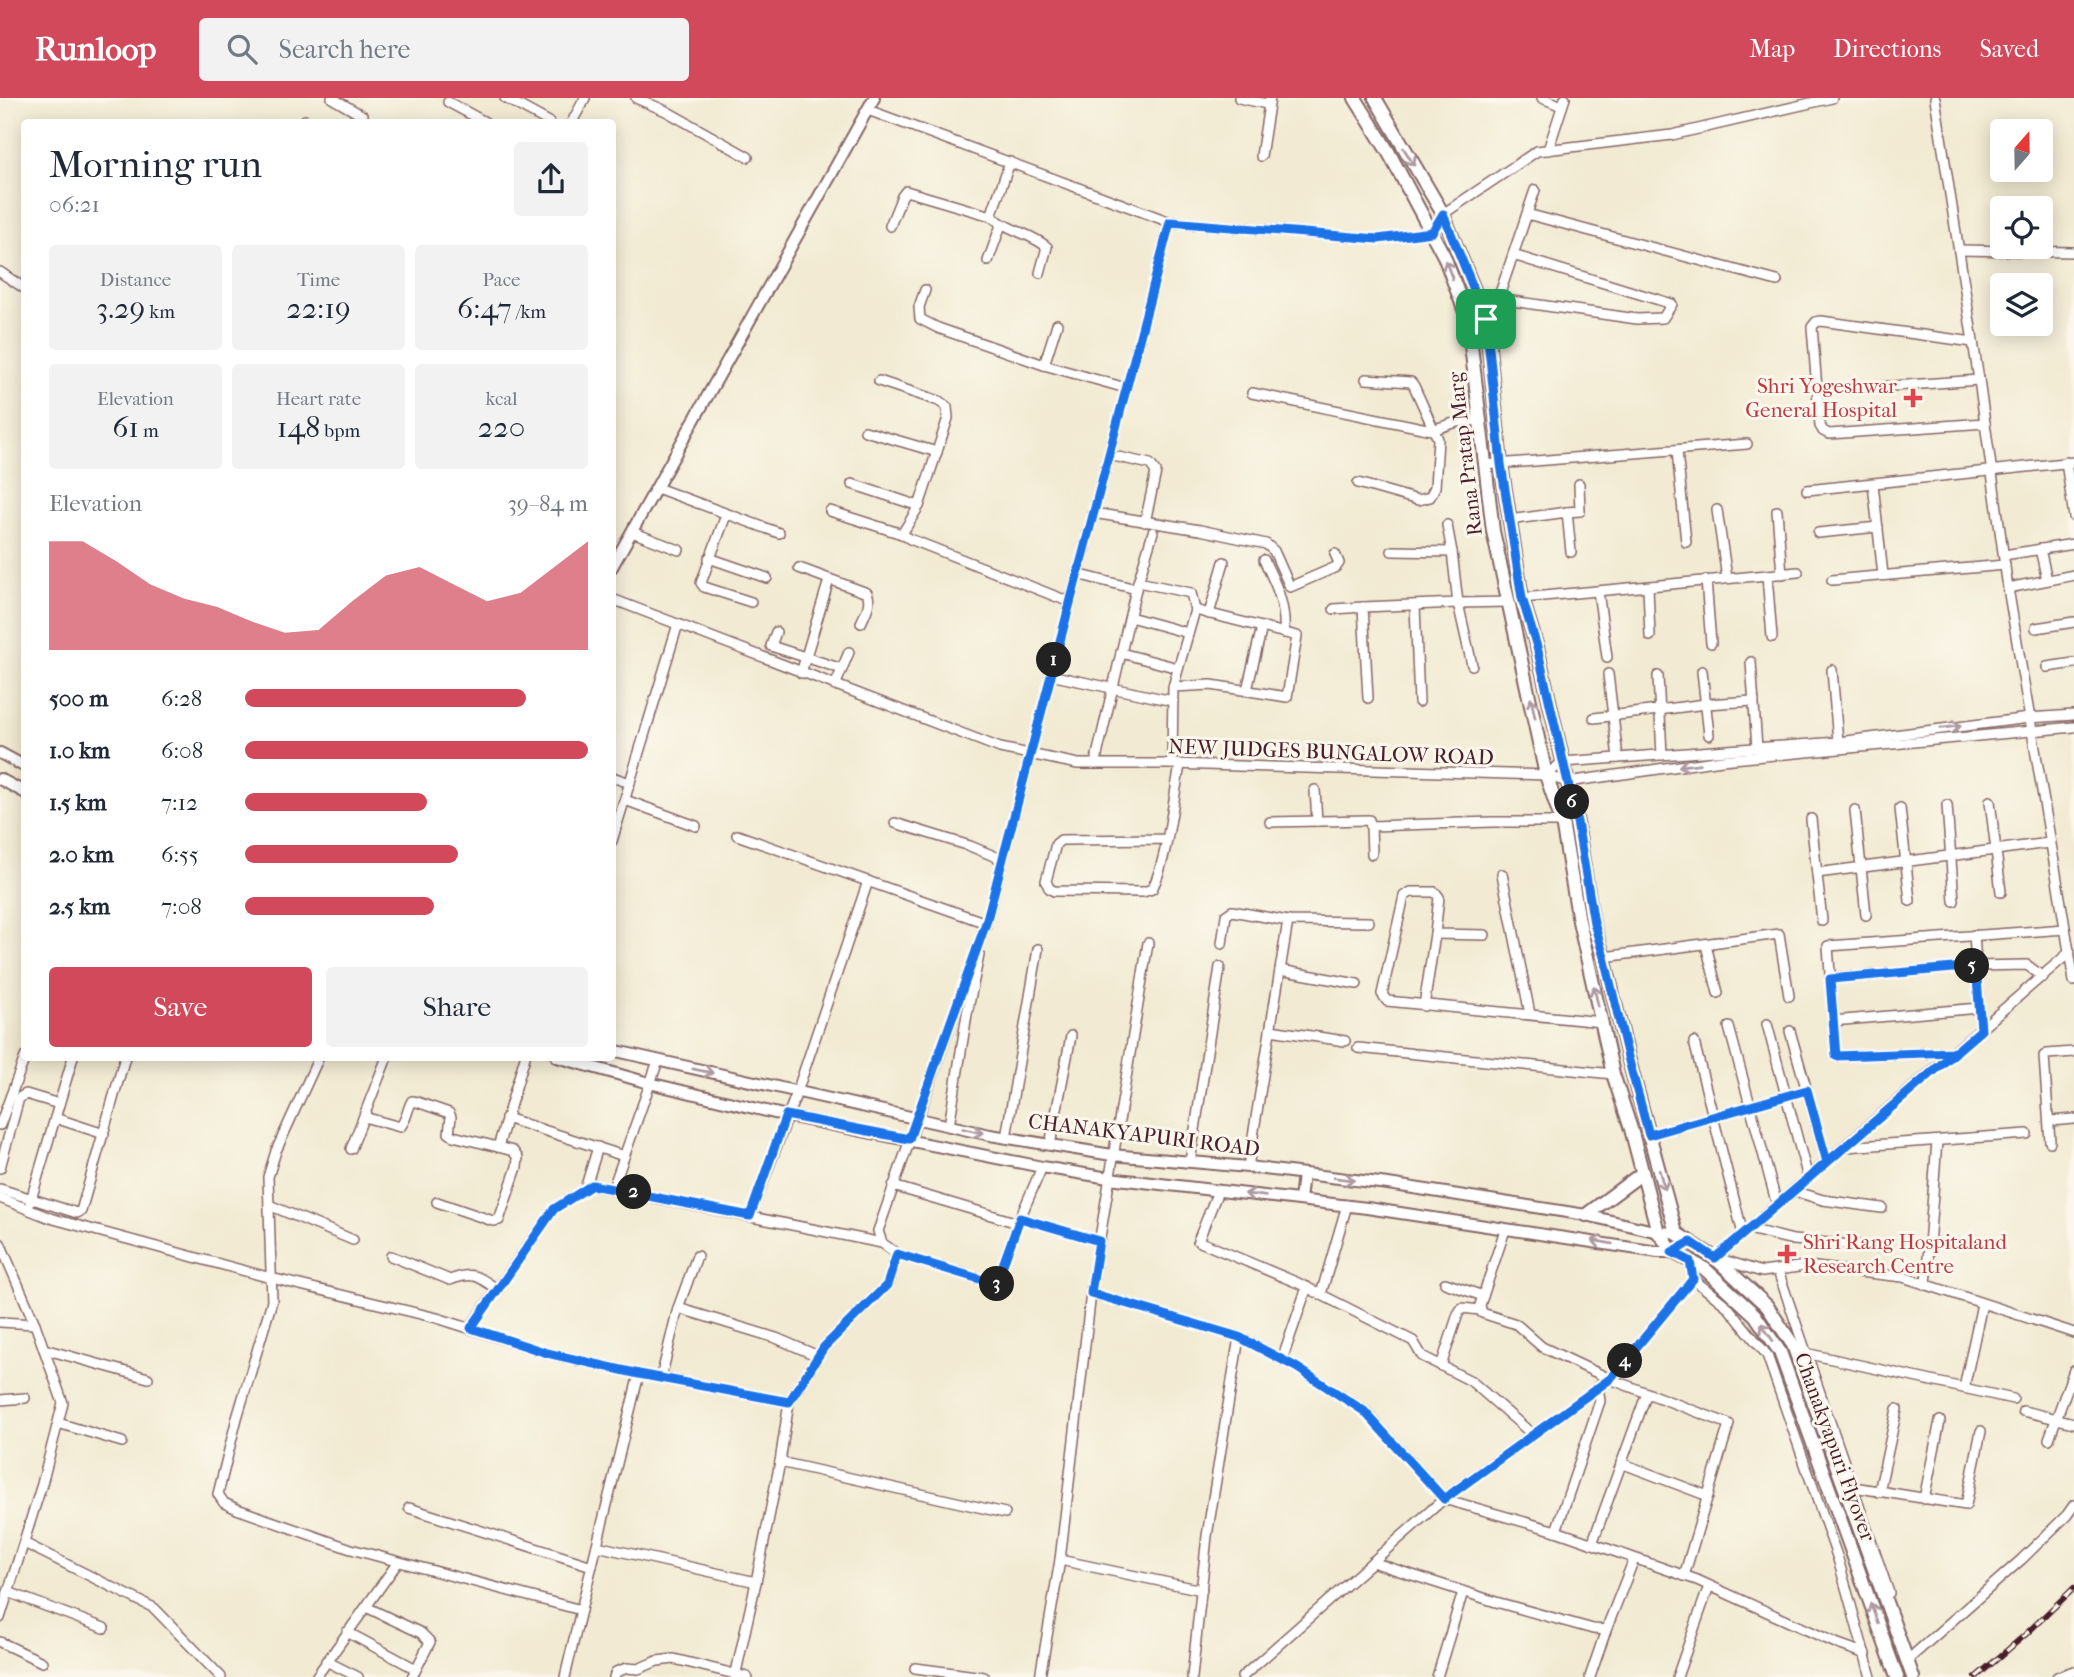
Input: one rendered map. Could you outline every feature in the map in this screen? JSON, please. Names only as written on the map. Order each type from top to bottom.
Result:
[{"type":"main road","name":"Rana Pratap Marg","points":[[1355,98],[1432,232],[1468,320],[1493,531],[1546,775],[1562,822],[1579,921],[1614,1074],[1658,1232],[1672,1252],[1690,1261]]},
{"type":"main road","name":"Rana Pratap Marg","points":[[1375,98],[1443,214],[1486,319],[1501,464],[1522,598],[1537,647],[1577,822],[1594,923],[1676,1233]]},
{"type":"main road","points":[[1586,1215],[1642,1174]]},
{"type":"main road","points":[[1676,1233],[1715,1258]]},
{"type":"main road","name":"Chanakyapuri Flyover","points":[[1715,1258],[1767,1306],[1793,1345],[1913,1677]]},
{"type":"main road","name":"Chanakyapuri Flyover","points":[[1690,1261],[1705,1269],[1755,1315],[1780,1352],[1897,1677]]},
{"type":"street","points":[[332,98],[363,116]]},
{"type":"street","points":[[505,98],[544,119]]},
{"type":"street","points":[[574,119],[585,98]]},
{"type":"street","points":[[636,98],[666,111],[748,157]]},
{"type":"street","points":[[616,560],[874,98]]},
{"type":"street","points":[[1240,98],[1269,101],[1261,156]]},
{"type":"street","points":[[1542,98],[1563,102],[1548,150]]},
{"type":"street","points":[[868,110],[1170,222],[1378,239],[1432,232],[1443,214],[1536,151],[1672,135],[1832,98]]},
{"type":"street","points":[[1935,98],[2008,588],[2074,981]]},
{"type":"street","points":[[448,102],[479,119]]},
{"type":"street","points":[[991,216],[1010,162]]},
{"type":"street","points":[[1486,319],[1498,299],[1535,190]]},
{"type":"street","points":[[890,226],[906,191],[991,216],[1001,225],[1040,241],[1047,247],[1040,273]]},
{"type":"street","points":[[1527,214],[1777,281]]},
{"type":"street","points":[[949,1126],[967,1014],[1001,859],[1170,222]]},
{"type":"street","points":[[988,261],[1001,225]]},
{"type":"street","points":[[1959,250],[2074,252]]},
{"type":"street","points":[[1498,299],[1637,319],[1663,318],[1672,303],[1513,255]]},
{"type":"street","points":[[0,272],[21,286]]},
{"type":"street","points":[[925,290],[919,307],[920,319],[938,328],[1044,365],[1126,388]]},
{"type":"street","points":[[1973,342],[1821,321],[1816,323],[1812,327],[1820,426],[1829,434],[1985,424]]},
{"type":"street","points":[[1044,365],[1057,324]]},
{"type":"street","points":[[1358,484],[1418,500],[1430,497],[1435,487],[1438,439],[1411,382],[1366,379]]},
{"type":"street","points":[[1880,387],[1979,380]]},
{"type":"street","points":[[879,381],[939,401],[947,407],[948,418],[919,506],[902,534]]},
{"type":"street","points":[[1252,393],[1432,430],[1457,422],[1480,420]]},
{"type":"street","points":[[865,431],[937,452]]},
{"type":"street","points":[[1484,465],[1676,452],[1747,444]]},
{"type":"street","points":[[1676,452],[1686,542]]},
{"type":"street","points":[[1109,455],[1154,467],[1156,472],[1145,522]]},
{"type":"street","points":[[1807,490],[2070,462],[2074,517]]},
{"type":"street","points":[[852,484],[919,506]]},
{"type":"street","points":[[1509,520],[1580,511],[1579,484]]},
{"type":"street","points":[[1873,484],[1883,575]]},
{"type":"street","points":[[657,488],[779,533]]},
{"type":"street","points":[[1717,510],[1727,578]]},
{"type":"street","points":[[1777,510],[1782,574]]},
{"type":"street","points":[[830,511],[902,534],[910,540],[1070,601]]},
{"type":"street","points":[[1567,512],[1571,552]]},
{"type":"street","points":[[1093,513],[1266,544],[1274,551],[1290,587],[1336,567],[1339,563],[1335,554]]},
{"type":"street","points":[[726,515],[701,583],[704,587],[751,602]]},
{"type":"street","points":[[1447,525],[1458,603],[1472,665]]},
{"type":"street","points":[[1818,533],[1878,527]]},
{"type":"street","points":[[632,532],[679,550]]},
{"type":"street","points":[[1095,764],[1137,586],[1153,532]]},
{"type":"street","points":[[2004,555],[2074,544]]},
{"type":"street","points":[[2040,549],[2047,580]]},
{"type":"street","points":[[1391,551],[1452,551]]},
{"type":"street","points":[[709,558],[767,578]]},
{"type":"street","points":[[1264,560],[1279,591],[1285,614],[1284,633]]},
{"type":"street","points":[[1209,614],[1224,562]]},
{"type":"street","points":[[1832,580],[2005,565]]},
{"type":"street","points":[[799,568],[867,593],[870,598],[861,623]]},
{"type":"street","points":[[1522,598],[1798,572]]},
{"type":"street","points":[[1077,573],[1137,586],[1191,593],[1195,610],[1173,687],[1176,765],[1166,839],[1157,879],[1152,889],[1143,892],[1054,891],[1046,881],[1056,844],[1061,840],[1166,839]]},
{"type":"street","points":[[2008,588],[2074,575]]},
{"type":"street","points":[[1767,576],[1772,637]]},
{"type":"street","points":[[801,673],[829,579]]},
{"type":"street","points":[[1706,580],[1711,643]]},
{"type":"street","points":[[1648,587],[1650,636]]},
{"type":"street","points":[[1598,591],[1607,657]]},
{"type":"street","name":"NEW JUDGES BUNGALOW ROAD","points":[[616,601],[1000,748],[1078,764],[1546,775],[1567,782],[1722,760],[2074,727]]},
{"type":"street","points":[[1334,609],[1508,602]]},
{"type":"street","points":[[1415,606],[1419,702]]},
{"type":"street","points":[[1363,607],[1368,698]]},
{"type":"street","points":[[1173,687],[1211,684],[1287,697],[1297,636],[1195,610]]},
{"type":"street","points":[[1130,617],[1188,633]]},
{"type":"street","points":[[2036,628],[2074,622]]},
{"type":"street","points":[[616,828],[678,624]]},
{"type":"street","points":[[1247,691],[1262,627]]},
{"type":"street","points":[[767,659],[776,632]]},
{"type":"street","points":[[771,646],[842,668]]},
{"type":"street","points":[[835,686],[849,652]]},
{"type":"street","points":[[1121,653],[1178,668]]},
{"type":"street","points":[[1751,662],[1757,748]]},
{"type":"street","points":[[2047,667],[2074,663]]},
{"type":"street","points":[[1832,670],[1838,741]]},
{"type":"street","points":[[1702,671],[1709,735]]},
{"type":"street","points":[[1050,674],[1173,701]]},
{"type":"street","points":[[1608,674],[1618,758]]},
{"type":"street","points":[[1658,676],[1662,755]]},
{"type":"street","points":[[1594,718],[1754,701]]},
{"type":"street","points":[[1546,775],[1563,762],[1838,741],[2074,715]]},
{"type":"street","points":[[0,753],[21,764]]},
{"type":"street","points":[[616,778],[630,783]]},
{"type":"street","points":[[0,779],[21,790]]},
{"type":"street","points":[[1315,790],[1317,821]]},
{"type":"street","points":[[625,800],[696,826]]},
{"type":"street","points":[[1990,801],[2001,892]]},
{"type":"street","points":[[1947,805],[1954,901]]},
{"type":"street","points":[[1900,808],[1910,901]]},
{"type":"street","points":[[1855,810],[1866,915]]},
{"type":"street","points":[[1811,819],[1822,921]]},
{"type":"street","points":[[1270,822],[1369,820],[1372,853]]},
{"type":"street","points":[[1371,826],[1562,822]]},
{"type":"street","points":[[895,823],[970,846],[1001,859]]},
{"type":"street","points":[[737,835],[986,923]]},
{"type":"street","points":[[1817,873],[2049,843]]},
{"type":"street","points":[[1502,874],[1530,1014]]},
{"type":"street","points":[[750,1216],[797,1091],[868,881]]},
{"type":"street","points":[[1424,1006],[1439,897],[1435,892],[1410,892],[1404,896],[1382,994],[1387,1001],[1424,1006],[1602,1022]]},
{"type":"street","points":[[1222,944],[1226,915],[1232,911],[1288,920],[1369,922]]},
{"type":"street","points":[[1248,1167],[1288,920]]},
{"type":"street","points":[[882,1243],[878,1231],[986,923]]},
{"type":"street","points":[[1956,1052],[1836,1056],[1828,946],[2065,929]]},
{"type":"street","points":[[1435,934],[1485,935]]},
{"type":"street","points":[[1604,957],[1779,934],[1789,996]]},
{"type":"street","points":[[1974,935],[1981,1030]]},
{"type":"street","points":[[1040,1677],[1060,1560],[1091,1293],[1148,943]]},
{"type":"street","points":[[1706,945],[1718,993]]},
{"type":"street","points":[[1006,1138],[1038,949]]},
{"type":"street","points":[[1715,1258],[2070,952]]},
{"type":"street","points":[[1830,979],[1976,966],[2027,965],[2043,977]]},
{"type":"street","points":[[1190,1162],[1220,967]]},
{"type":"street","points":[[1280,970],[1357,984]]},
{"type":"street","points":[[1833,1021],[1979,1008]]},
{"type":"street","points":[[1767,1024],[1808,1178]]},
{"type":"street","points":[[1729,1027],[1777,1205]]},
{"type":"street","points":[[1270,1030],[1345,1041]]},
{"type":"street","points":[[1790,1031],[1827,1162]]},
{"type":"street","points":[[1050,1145],[1071,1036]]},
{"type":"street","points":[[1694,1042],[1712,1117],[1746,1231]]},
{"type":"street","points":[[1358,1048],[1614,1074]]},
{"type":"street","name":"CHANAKYAPURI ROAD","points":[[616,1051],[1006,1138],[1112,1155],[1248,1167],[1388,1184],[1586,1215],[1658,1232],[1676,1233]]},
{"type":"street","points":[[2050,1142],[2044,1056],[2074,1052]]},
{"type":"street","points":[[0,1125],[24,1061]]},
{"type":"street","points":[[28,1209],[72,1061]]},
{"type":"street","points":[[0,1189],[77,1213],[80,1211],[124,1061]]},
{"type":"street","points":[[317,1061],[276,1151],[268,1177],[272,1301],[237,1418],[218,1494],[224,1503],[237,1509],[351,1549],[581,1610]]},
{"type":"street","points":[[351,1149],[385,1061]]},
{"type":"street","points":[[498,1147],[524,1061]]},
{"type":"street","points":[[571,1061],[649,1083],[786,1115],[1109,1178],[1347,1205],[1658,1252],[1672,1252],[1691,1242]]},
{"type":"street","points":[[613,1188],[658,1061]]},
{"type":"street","points":[[1649,1135],[1807,1090]]},
{"type":"street","points":[[0,1168],[19,1098],[26,1094],[59,1104]]},
{"type":"street","points":[[364,1117],[400,1127],[412,1101],[417,1102],[449,1112],[449,1133],[453,1136],[513,1151],[518,1157],[499,1220],[437,1202]]},
{"type":"street","points":[[55,1118],[104,1134]]},
{"type":"street","points":[[506,1118],[624,1156]]},
{"type":"street","points":[[2050,1121],[2074,1119]]},
{"type":"street","points":[[1845,1147],[2027,1134]]},
{"type":"street","points":[[1926,1285],[1937,1141]]},
{"type":"street","points":[[584,1189],[598,1147]]},
{"type":"street","points":[[471,1328],[554,1209],[592,1185],[882,1243],[897,1254],[996,1284],[1042,1167]]},
{"type":"street","points":[[1300,1200],[1303,1174]]},
{"type":"street","points":[[893,1186],[1099,1241]]},
{"type":"street","points":[[1217,1191],[1198,1241],[1307,1287],[1413,1341],[1422,1356],[1471,1381],[1532,1434]]},
{"type":"street","points":[[1794,1191],[1823,1200],[1882,1208]]},
{"type":"street","points":[[0,1198],[50,1217],[271,1278],[437,1318],[547,1353],[639,1374],[789,1402]]},
{"type":"street","points":[[269,1205],[353,1240]]},
{"type":"street","points":[[1321,1294],[1347,1205]]},
{"type":"street","points":[[1480,1310],[1505,1230]]},
{"type":"street","points":[[1746,1231],[1793,1240],[1876,1247]]},
{"type":"street","points":[[0,1243],[35,1324],[63,1403],[42,1484],[0,1617]]},
{"type":"street","points":[[736,1676],[780,1462],[789,1402],[824,1347],[887,1285],[897,1254]]},
{"type":"street","points":[[391,1256],[450,1280],[467,1274],[476,1275],[498,1290]]},
{"type":"street","points":[[661,1378],[678,1308],[696,1256]]},
{"type":"street","points":[[1715,1258],[1762,1272],[1806,1266],[1903,1278],[2074,1333]]},
{"type":"street","points":[[1690,1261],[1693,1279],[1727,1306],[1768,1355],[1838,1559],[1871,1677]]},
{"type":"street","points":[[1777,1271],[1919,1677]]},
{"type":"street","points":[[1241,1677],[1444,1499],[1610,1379],[1693,1279]]},
{"type":"street","points":[[1445,1283],[1483,1296]]},
{"type":"street","points":[[1282,1360],[1307,1287]]},
{"type":"street","points":[[1091,1293],[1239,1337],[1282,1360],[1364,1411],[1444,1499],[1556,1531],[1684,1576],[1866,1654]]},
{"type":"street","points":[[1964,1388],[1982,1304]]},
{"type":"street","points":[[678,1308],[776,1338],[818,1356]]},
{"type":"street","points":[[1441,1366],[1462,1308],[1480,1310],[1516,1324],[1542,1347],[1610,1379],[1729,1424],[1684,1576]]},
{"type":"street","points":[[0,1322],[35,1324]]},
{"type":"street","points":[[1192,1677],[1208,1536],[1239,1337]]},
{"type":"street","points":[[44,1349],[148,1378]]},
{"type":"street","points":[[1805,1353],[2013,1399]]},
{"type":"street","points":[[2049,1439],[2074,1370]]},
{"type":"street","points":[[565,1677],[639,1374]]},
{"type":"street","points":[[1556,1531],[1600,1401],[1598,1386]]},
{"type":"street","points":[[1592,1544],[1647,1393]]},
{"type":"street","points":[[0,1400],[25,1398]]},
{"type":"street","points":[[1879,1492],[1897,1409]]},
{"type":"street","points":[[2023,1411],[2074,1423]]},
{"type":"street","points":[[1924,1499],[1940,1420]]},
{"type":"street","points":[[58,1423],[122,1442]]},
{"type":"street","points":[[1853,1487],[1966,1505],[1981,1432]]},
{"type":"street","points":[[780,1462],[1005,1513]]},
{"type":"street","points":[[1621,1463],[1707,1496]]},
{"type":"street","points":[[1911,1657],[2022,1559],[2074,1505]]},
{"type":"street","points":[[409,1508],[592,1566]]},
{"type":"street","points":[[24,1543],[154,1608],[221,1677]]},
{"type":"street","points":[[597,1546],[755,1582]]},
{"type":"street","points":[[1590,1677],[1634,1559]]},
{"type":"street","points":[[1060,1560],[1202,1590]]},
{"type":"street","points":[[316,1677],[398,1562]]},
{"type":"street","points":[[1372,1562],[1569,1623],[1606,1630]]},
{"type":"street","points":[[1677,1677],[1709,1586]]},
{"type":"street","points":[[8,1592],[103,1628]]},
{"type":"street","points":[[1437,1677],[1464,1592]]},
{"type":"street","points":[[347,1633],[414,1673],[430,1642],[366,1607]]},
{"type":"street","points":[[0,1642],[42,1662]]},
{"type":"street","points":[[614,1677],[616,1672],[626,1668],[638,1669],[657,1661],[674,1659],[747,1677]]},
{"type":"street","points":[[326,1661],[358,1677]]},
{"type":"street","points":[[915,1668],[984,1677]]},
{"type":"street","points":[[2057,1677],[2074,1671]]},
{"type":"railway","points":[[1976,1677],[2074,1588]]},
{"type":"place","name":"Shri Yogeshwar General Hospital","points":[[1913,398]]},
{"type":"place","name":"Shri Rang Hospitaland Research Centre","points":[[1787,1254]]},
{"type":"route","points":[[1486,319],[1443,214],[1432,232],[1378,239],[1170,222],[986,923],[909,1139],[786,1115],[750,1216],[592,1185],[554,1209],[471,1328],[547,1353],[639,1374],[789,1402],[824,1347],[887,1285],[897,1254],[996,1284],[1020,1218],[1099,1241],[1091,1293],[1239,1337],[1296,1367],[1364,1411],[1444,1499],[1610,1379],[1693,1279],[1690,1261],[1672,1252],[1691,1242],[1715,1258],[1956,1052],[1836,1056],[1830,979],[1976,966],[1981,1030],[1956,1052],[1827,1162],[1807,1090],[1649,1135],[1594,923],[1577,822],[1537,647],[1522,598],[1501,464],[1486,319]]}]
